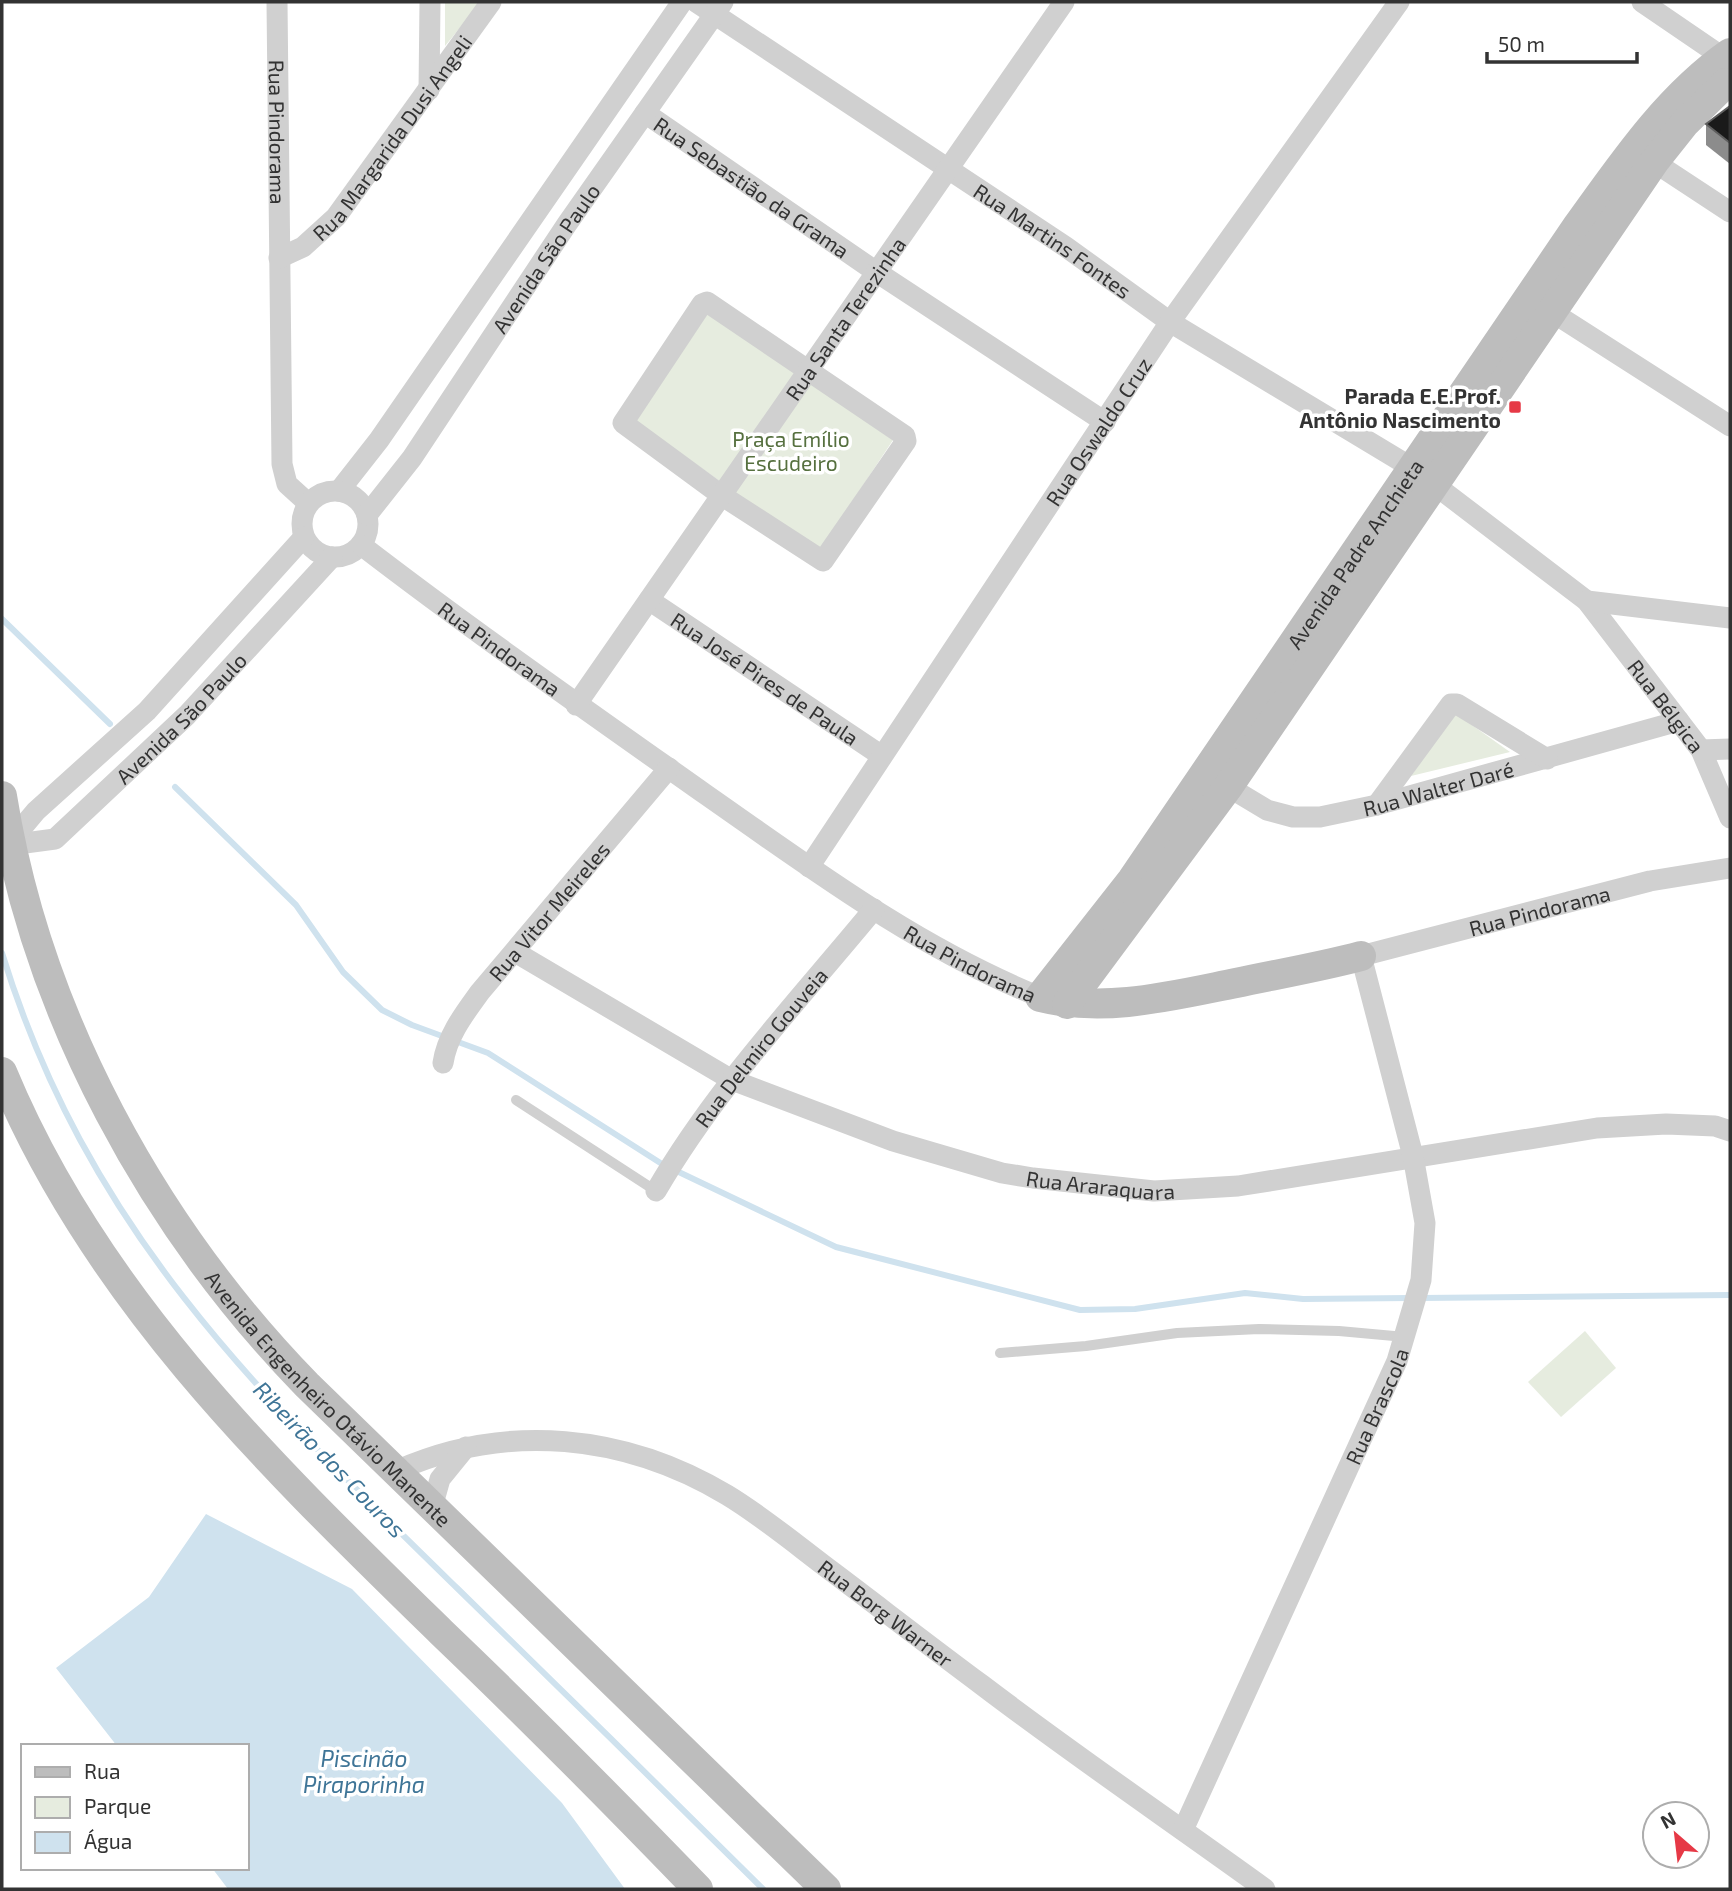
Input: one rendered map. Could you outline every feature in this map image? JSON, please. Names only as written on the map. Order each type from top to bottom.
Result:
[{"type":"main road","name":"Avenida Padre Anchieta","points":[[1424,476],[1552,312],[1654,162],[1700,107],[1729,63]]},
{"type":"main road","name":"Avenida Padre Anchieta","points":[[1053,1000],[1217,779],[1424,476],[1578,225],[1632,152],[1670,107],[1729,63]]},
{"type":"main road","name":"Avenida Engenheiro Otávio Manente","points":[[2,796],[6,848],[69,1023],[127,1143],[193,1251],[264,1340],[826,1889]]},
{"type":"main road","name":"Rua Pindorama","points":[[1053,1000],[1114,1004],[1167,997],[1362,956]]},
{"type":"main road","points":[[2,1072],[81,1223],[147,1321],[195,1380],[275,1469],[571,1757],[698,1889]]},
{"type":"street","name":"Rua Pindorama","points":[[276,2],[283,476],[294,492],[308,503]]},
{"type":"street","points":[[429,90],[430,2]]},
{"type":"street","name":"Rua Margarida Dusi Angeli","points":[[279,258],[303,247],[336,217],[491,2]]},
{"type":"street","name":"Avenida São Paulo","points":[[339,491],[379,440],[682,2]]},
{"type":"street","name":"Rua Martins Fontes","points":[[696,2],[719,8],[946,169],[1066,247],[1170,322],[1424,476],[1587,601]]},
{"type":"street","name":"Rua Santa Terezinha","points":[[576,705],[1064,2]]},
{"type":"street","name":"Rua Oswaldo Cruz","points":[[809,867],[1170,322],[1399,2]]},
{"type":"street","points":[[1642,2],[1729,63]]},
{"type":"street","name":"Avenida São Paulo","points":[[367,515],[412,458],[540,265],[719,8]]},
{"type":"street","points":[[430,36],[440,55],[449,61]]},
{"type":"street","name":"Rua Sebastião da Grama","points":[[645,113],[875,271],[1105,422]]},
{"type":"street","points":[[1654,162],[1730,212]]},
{"type":"street","points":[[512,246],[540,265]]},
{"type":"street","points":[[707,302],[808,370],[906,438],[825,560],[820,561],[720,495],[623,423],[702,304],[707,302]]},
{"type":"street","points":[[1552,312],[1730,426]]},
{"type":"street","points":[[327,491],[339,491],[359,501],[367,515],[368,530],[361,545],[348,554],[332,557],[320,554],[304,537],[301,525],[308,503],[327,491]]},
{"type":"street","name":"Avenida São Paulo","points":[[6,848],[36,811],[147,711],[304,537]]},
{"type":"street","name":"Rua Pindorama","points":[[361,545],[576,705],[809,867],[874,909],[982,971],[1053,1000]]},
{"type":"street","name":"Avenida São Paulo","points":[[6,848],[55,839],[179,723],[332,557]]},
{"type":"street","name":"Rua José Pires de Paula","points":[[649,600],[882,757]]},
{"type":"street","points":[[1587,601],[1730,618]]},
{"type":"street","name":"Rua Bélgica","points":[[1587,601],[1701,750],[1730,818]]},
{"type":"street","points":[[1377,805],[1451,704],[1457,704],[1547,760]]},
{"type":"street","name":"Rua Walter Daré","points":[[1217,779],[1267,810],[1293,817],[1320,817],[1377,805],[1547,760],[1679,721]]},
{"type":"street","points":[[1701,750],[1730,749]]},
{"type":"street","name":"Rua Vitor Meireles","points":[[444,1057],[457,1026],[480,992],[668,768]]},
{"type":"street","name":"Rua Pindorama","points":[[1362,956],[1650,881],[1730,868]]},
{"type":"street","name":"Rua Delmiro Gouveia","points":[[659,1186],[683,1147],[732,1080],[874,909]]},
{"type":"street","name":"Rua Araraquara","points":[[515,951],[732,1080],[893,1142],[1002,1173],[1033,1178],[1154,1191],[1214,1187],[1597,1128],[1666,1124],[1715,1126],[1730,1131]]},
{"type":"street","name":"Rua Brascola","points":[[1183,1830],[1405,1337],[1421,1280],[1425,1223],[1413,1156],[1362,956]]},
{"type":"street","name":"Rua Borg Warner","points":[[398,1471],[467,1447],[541,1438],[584,1443],[653,1461],[726,1494],[997,1696],[1265,1889]]},
{"type":"street","points":[[433,1504],[440,1479],[467,1447]]},
{"type":"lane","points":[[516,1100],[659,1186]]},
{"type":"lane","points":[[1000,1353],[1086,1346],[1177,1333],[1259,1329],[1339,1331],[1405,1337]]},
{"type":"green space","points":[[445,2],[481,2],[445,46]]},
{"type":"green space","name":"Praça Emílio Escudeiro","points":[[705,310],[893,440],[819,552],[634,420]]},
{"type":"green space","points":[[1455,713],[1510,752],[1411,776]]},
{"type":"green space","points":[[1585,1331],[1616,1368],[1561,1417],[1528,1382]]},
{"type":"water","name":"Piscinão Piraporinha","points":[[206,1514],[352,1589],[562,1803],[625,1889],[228,1889],[214,1870],[248,1870],[248,1744],[115,1744],[56,1668],[149,1597]]},
{"type":"building","points":[[1730,106],[1730,143],[1706,124]]},
{"type":"waterway","points":[[2,619],[110,724]]},
{"type":"waterway","points":[[175,787],[296,905],[343,972],[382,1010],[412,1025],[488,1053],[662,1164],[836,1247],[1080,1310],[1135,1309],[1245,1293],[1303,1299],[1410,1298]]},
{"type":"waterway","name":"Ribeirão dos Couros","points":[[2,953],[38,1052],[81,1141],[131,1224],[186,1301],[313,1445],[763,1889]]},
{"type":"waterway","points":[[1421,1298],[1730,1295]]},
{"type":"place","name":"Parada E.E.Prof. Antônio Nascimento","points":[[1515,407]]}]
